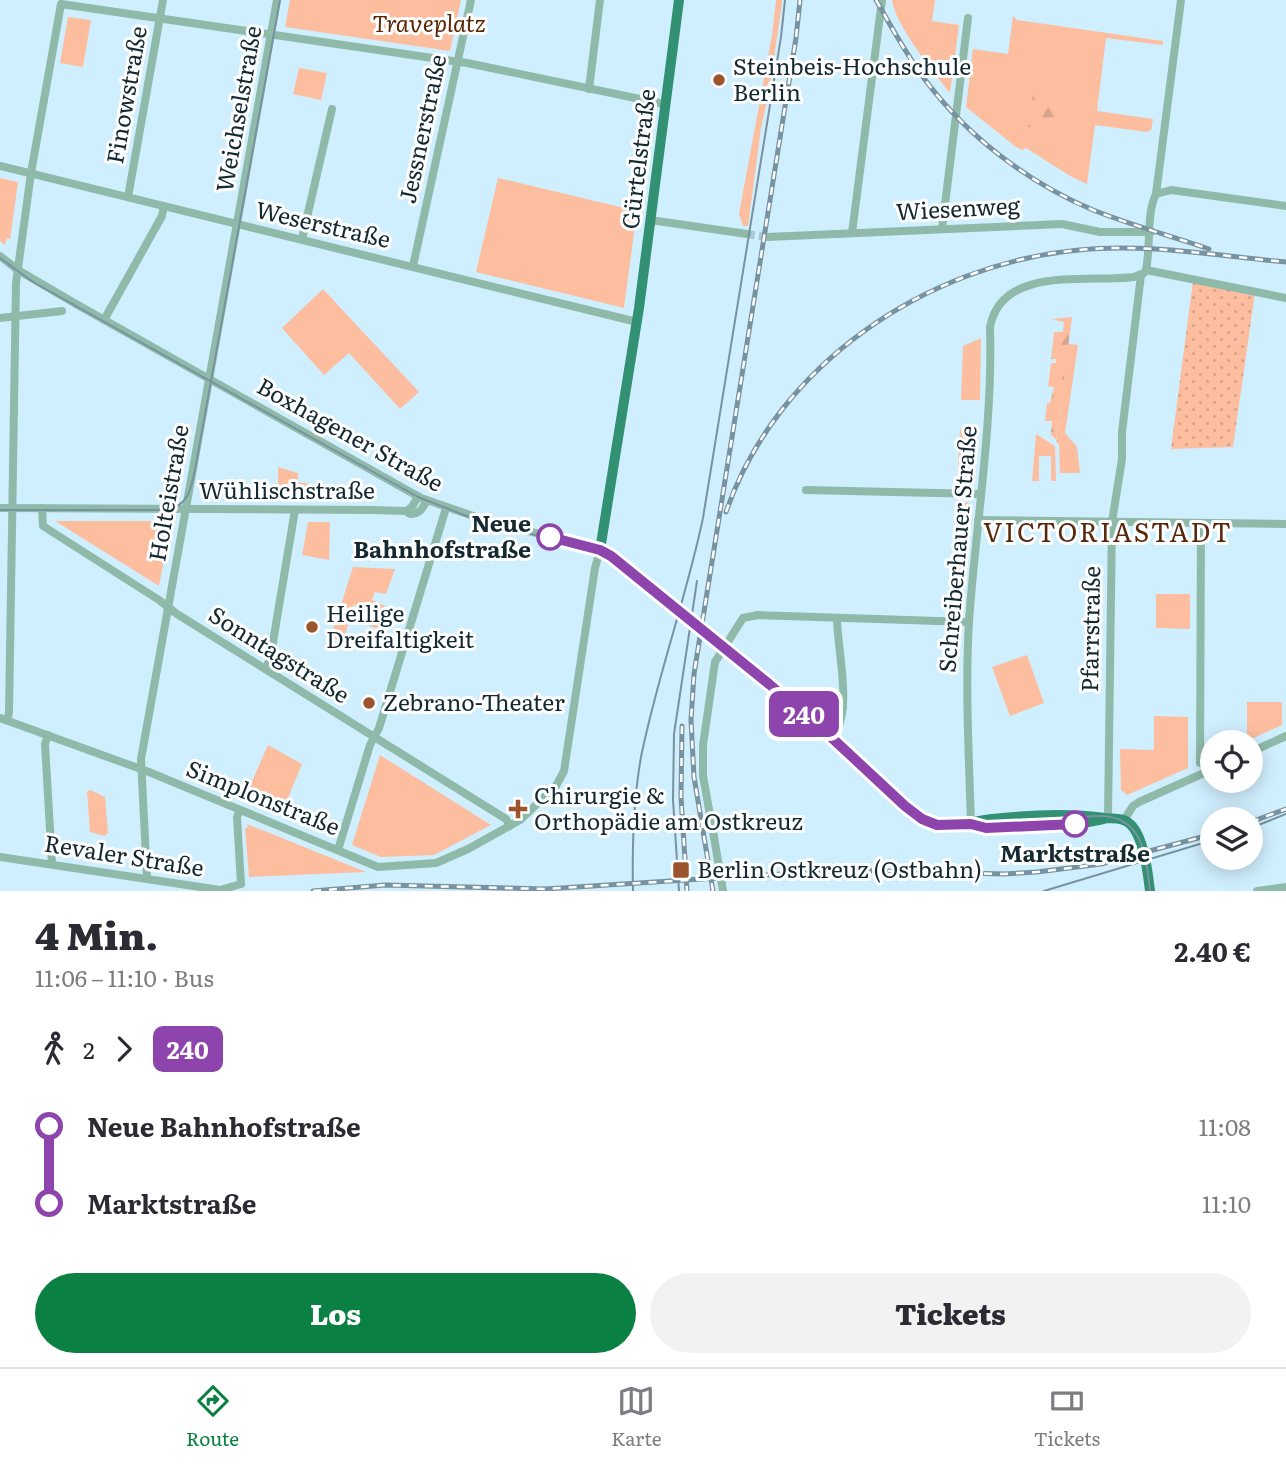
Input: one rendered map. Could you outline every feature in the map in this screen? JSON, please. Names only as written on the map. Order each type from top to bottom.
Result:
[{"type":"main road","name":"Gürtelstraße","points":[[637,322],[678,0]]},
{"type":"main road","points":[[600,550],[637,322]]},
{"type":"main road","name":"Boxhagener Straße","points":[[600,550],[724,646]]},
{"type":"main road","points":[[724,646],[919,817],[937,825],[1085,814],[1124,820],[1137,835],[1147,868],[1150,891]]},
{"type":"street","name":"Finowstraße","points":[[128,197],[163,0]]},
{"type":"street","name":"Weichselstraße","points":[[237,224],[277,0]]},
{"type":"street","name":"Jessnerstraße","points":[[413,266],[471,0]]},
{"type":"street","points":[[589,89],[600,0]]},
{"type":"street","points":[[852,233],[882,0]]},
{"type":"street","name":"Pfarrstraße","points":[[1108,818],[1112,522],[1181,0]]},
{"type":"street","points":[[3,719],[9,713],[18,270],[31,173],[61,4],[457,62],[664,104]]},
{"type":"street","points":[[942,229],[968,18]]},
{"type":"street","points":[[302,239],[332,109]]},
{"type":"street","name":"Weserstraße","points":[[0,166],[637,322]]},
{"type":"street","points":[[1156,194],[1171,190],[1286,206]]},
{"type":"street","points":[[104,320],[162,216],[164,206]]},
{"type":"street","points":[[650,220],[747,234]]},
{"type":"street","name":"Wiesenweg","points":[[767,237],[1062,223],[1100,232],[1151,232]]},
{"type":"street","name":"Holteistraße","points":[[147,878],[140,769],[237,224]]},
{"type":"street","name":"Boxhagener Straße","points":[[0,256],[18,270],[104,320],[423,498],[446,508],[600,550]]},
{"type":"street","points":[[1144,272],[1255,290],[1286,298]]},
{"type":"street","name":"Schreiberhauer Straße","points":[[971,824],[966,691],[969,622],[990,396],[990,327],[995,309],[1004,297],[1018,289],[1050,281],[1126,278],[1144,272]]},
{"type":"street","points":[[0,318],[62,311]]},
{"type":"street","points":[[806,490],[981,494]]},
{"type":"street","name":"Wühlischstraße","points":[[0,508],[406,511],[410,514],[418,513],[423,498]]},
{"type":"street","name":"Sonntagstraße","points":[[42,508],[43,526],[374,738],[506,819],[510,826]]},
{"type":"street","points":[[338,850],[446,508]]},
{"type":"street","points":[[265,669],[270,660],[295,510]]},
{"type":"street","points":[[978,520],[1286,524]]},
{"type":"street","points":[[1189,756],[1200,759],[1196,723],[1200,696],[1202,523]]},
{"type":"street","points":[[510,826],[520,820],[562,778],[600,550]]},
{"type":"street","points":[[723,891],[701,754],[715,662],[738,623],[743,618],[754,616],[969,622]]},
{"type":"street","points":[[832,738],[839,730],[843,706],[837,618]]},
{"type":"street","points":[[816,724],[843,706]]},
{"type":"street","name":"Simplonstraße","points":[[3,719],[140,769],[378,867],[436,863],[510,826]]},
{"type":"street","points":[[48,735],[45,744],[52,864]]},
{"type":"street","points":[[1263,747],[1286,736]]},
{"type":"street","points":[[1124,820],[1133,806],[1141,801],[1200,775]]},
{"type":"street","name":"Revaler Straße","points":[[0,856],[220,890],[242,884],[237,817],[240,810]]},
{"type":"street","points":[[1258,891],[1286,887]]},
{"type":"green space","name":"Traveplatz","points":[[290,0],[461,0],[450,51],[285,27]]},
{"type":"green space","points":[[776,0],[782,0],[782,4],[770,84],[767,85],[768,96],[748,226],[743,226],[739,214]]},
{"type":"green space","points":[[892,0],[935,0],[932,21],[959,25],[950,93],[907,35]]},
{"type":"green space","points":[[1013,16],[1017,20],[1163,41],[1163,45],[1106,38],[1097,111],[1153,119],[1151,130],[1147,132],[1095,125],[1087,184],[1026,148],[1022,150],[1016,147],[966,107],[973,49],[1008,54]]},
{"type":"green space","points":[[68,17],[91,20],[83,67],[60,63]]},
{"type":"green space","points":[[299,68],[327,73],[321,100],[293,94]]},
{"type":"green space","points":[[1033,93],[1060,97],[1055,130],[1028,127]]},
{"type":"green space","points":[[0,178],[18,182],[10,240],[6,240],[5,245],[0,241]]},
{"type":"green space","points":[[498,178],[637,211],[624,308],[476,272]]},
{"type":"green space","points":[[1193,281],[1255,293],[1233,447],[1171,449]]},
{"type":"green space","points":[[323,289],[419,392],[400,409],[349,353],[324,375],[282,328]]},
{"type":"green space","points":[[1072,317],[1056,439],[1051,435],[1052,421],[1045,421],[1047,403],[1050,403],[1054,387],[1048,386],[1051,363],[1056,363],[1056,359],[1051,359],[1054,332],[1063,332],[1064,322],[1051,319]]},
{"type":"green space","points":[[981,338],[980,400],[961,400],[963,346]]},
{"type":"green space","points":[[1068,344],[1078,345],[1065,433],[1077,447],[1080,473],[1060,473],[1059,444],[1056,442]]},
{"type":"green space","points":[[960,429],[978,431],[971,487],[957,487]]},
{"type":"green space","points":[[1036,434],[1055,446],[1056,481],[1051,481],[1051,456],[1039,456],[1039,481],[1032,481]]},
{"type":"green space","points":[[278,467],[298,473],[298,482],[316,485],[316,498],[278,497]]},
{"type":"green space","points":[[956,502],[969,503],[961,581],[954,581]]},
{"type":"green space","points":[[55,521],[171,521],[159,586]]},
{"type":"green space","points":[[308,522],[330,522],[329,560],[302,555]]},
{"type":"green space","points":[[353,567],[395,569],[386,594],[375,592],[372,600],[385,606],[379,629],[370,626],[373,612],[353,605],[343,643],[331,636]]},
{"type":"green space","points":[[1156,594],[1190,594],[1190,629],[1156,628]]},
{"type":"green space","points":[[1027,655],[1044,703],[1010,716],[992,667]]},
{"type":"green space","points":[[1247,702],[1282,702],[1282,725],[1263,734],[1263,730],[1247,730]]},
{"type":"green space","points":[[1154,716],[1188,717],[1188,768],[1127,795],[1121,790],[1120,749],[1154,750]]},
{"type":"green space","points":[[268,745],[302,764],[286,803],[249,788]]},
{"type":"green space","points":[[380,755],[491,825],[434,855],[381,857],[352,845]]},
{"type":"green space","points":[[90,790],[105,797],[108,833],[105,836],[90,832],[87,792]]},
{"type":"green space","points":[[247,824],[366,872],[249,877],[245,829]]},
{"type":"tunnel","points":[[747,234],[767,237]]},
{"type":"tram line","points":[[0,510],[166,510],[174,508],[185,499],[195,472],[280,0]]},
{"type":"tram line","points":[[633,891],[634,824],[641,757],[703,518],[785,0]]},
{"type":"tram line","points":[[0,258],[33,282],[418,497],[477,520],[585,548],[611,558],[768,685],[904,807],[926,822],[945,827],[985,822],[1098,816],[1113,817],[1125,822],[1133,830],[1144,851],[1150,891]]},
{"type":"tram line","points":[[679,891],[673,800],[674,734],[697,581]]},
{"type":"tram line","points":[[1263,823],[1286,814]]},
{"type":"tram line","points":[[1044,891],[1200,844]]},
{"type":"railway","points":[[713,891],[694,777],[691,720],[694,674],[800,0]]},
{"type":"railway","points":[[876,0],[926,81],[961,121],[1001,156],[1046,186],[1093,210],[1209,249]]},
{"type":"railway","points":[[726,512],[750,459],[781,411],[820,368],[865,331],[914,300],[967,276],[1022,259],[1105,248],[1182,251],[1286,262]]},
{"type":"railway","points":[[682,726],[681,797],[687,891]]},
{"type":"railway","points":[[1263,818],[1286,809]]},
{"type":"railway","points":[[313,891],[385,885],[545,889],[844,870],[1004,874],[1101,864],[1200,837]]},
{"type":"bus line","name":"240","points":[[550,537],[600,550],[611,556],[739,658],[832,738],[913,813],[926,821],[940,825],[971,824],[986,828],[1075,824]]},
{"type":"place","name":"Steinbeis-Hochschule Berlin","points":[[719,80]]},
{"type":"place","name":"Neue Bahnhofstraße","points":[[550,537]]},
{"type":"place","name":"Heilige Dreifaltigkeit","points":[[312,627]]},
{"type":"place","name":"Zebrano-Theater","points":[[369,703]]},
{"type":"place","name":"Chirurgie & Orthopädie am Ostkreuz","points":[[518,809]]},
{"type":"place","name":"Marktstraße","points":[[1075,824]]},
{"type":"place","name":"Berlin Ostkreuz (Ostbahn)","points":[[681,870]]},
{"type":"district","name":"VICTORIASTADT","points":[[1108,533]]}]
